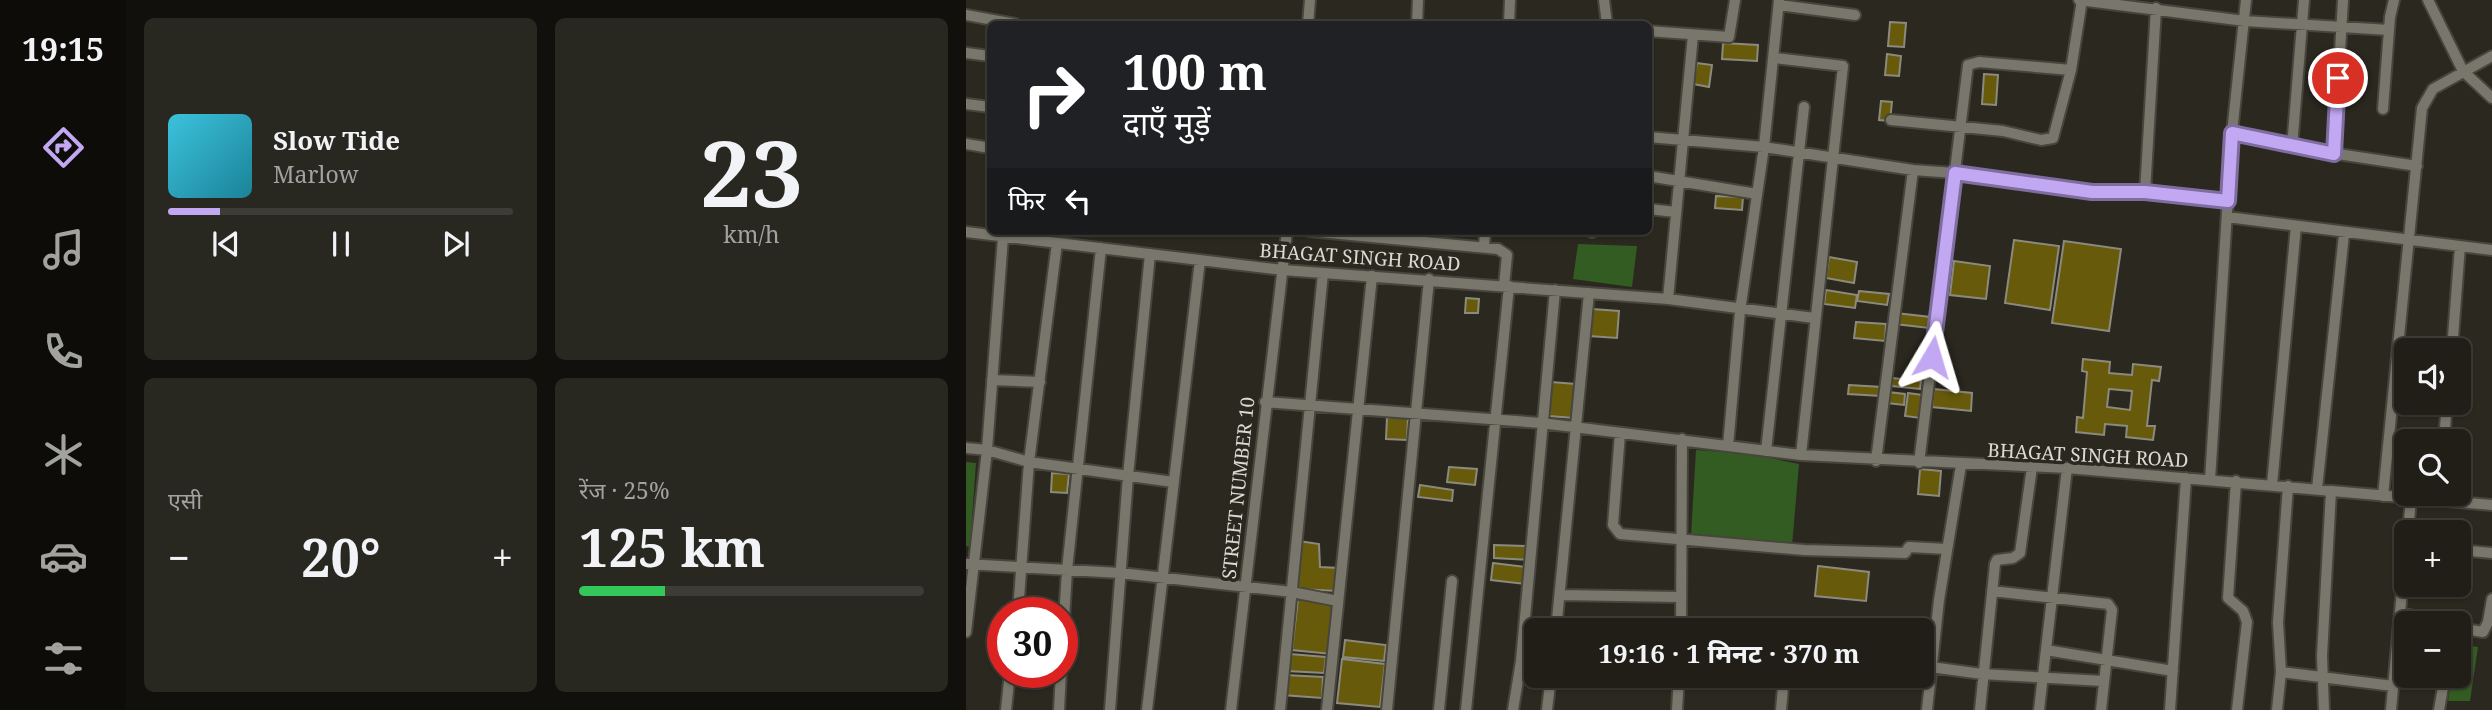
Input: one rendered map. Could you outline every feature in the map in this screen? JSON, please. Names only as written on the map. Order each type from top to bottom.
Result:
[{"type":"street","points":[[1308,21],[1310,0]]},
{"type":"street","points":[[1418,21],[1419,0]]},
{"type":"street","points":[[1509,21],[1510,0]]},
{"type":"street","points":[[1604,0],[1607,21]]},
{"type":"street","points":[[1652,31],[1729,37],[1735,0]]},
{"type":"street","points":[[1891,120],[2003,131],[2040,139],[2053,138],[2071,70],[2080,0],[2245,21],[2389,30]]},
{"type":"street","points":[[2210,480],[2232,133],[2246,0]]},
{"type":"street","points":[[2292,146],[2304,0]]},
{"type":"street","points":[[2334,154],[2343,0]]},
{"type":"street","points":[[2383,109],[2394,0]]},
{"type":"street","points":[[2428,0],[2463,71],[2492,98]]},
{"type":"street","points":[[1728,446],[1740,311],[1764,147],[1779,3],[1855,15]]},
{"type":"street","points":[[2145,192],[2156,8]]},
{"type":"street","points":[[966,15],[999,21]]},
{"type":"street","points":[[1668,299],[1693,35]]},
{"type":"street","points":[[966,53],[987,56]]},
{"type":"street","points":[[2383,496],[2422,108],[2433,89],[2492,56]]},
{"type":"street","points":[[1774,58],[1843,66],[1801,455]]},
{"type":"street","points":[[1919,463],[1965,73],[1972,63],[2071,70]]},
{"type":"street","points":[[966,104],[987,107]]},
{"type":"street","points":[[1766,451],[1804,107]]},
{"type":"street","points":[[2232,133],[2334,154],[2417,166]]},
{"type":"street","points":[[1652,137],[1764,147],[1913,170],[1955,173],[2092,192],[2145,192],[2228,201]]},
{"type":"street","points":[[966,144],[987,148]]},
{"type":"street","points":[[1875,461],[1913,170]]},
{"type":"street","points":[[1652,177],[1757,194]]},
{"type":"street","points":[[1652,209],[1676,212]]},
{"type":"street","points":[[2227,217],[2344,234],[2492,250]]},
{"type":"street","points":[[2272,485],[2296,226]]},
{"type":"street","name":"BHAGAT SINGH ROAD","points":[[966,232],[987,235]]},
{"type":"street","points":[[2317,489],[2344,234]]},
{"type":"street","name":"BHAGAT SINGH ROAD","points":[[988,235],[1020,235],[1058,243],[1283,270],[1668,299],[1740,311],[1814,318]]},
{"type":"street","name":"STREET NUMBER 10","points":[[1231,710],[1287,235]]},
{"type":"street","points":[[1356,235],[1484,246],[1497,248],[1507,255],[1496,422],[1466,710]]},
{"type":"street","points":[[1484,246],[1485,235]]},
{"type":"street","points":[[966,632],[970,564],[987,450],[1003,237]]},
{"type":"street","points":[[1020,597],[1029,462],[1058,243]]},
{"type":"street","points":[[2453,338],[2460,246]]},
{"type":"street","points":[[1065,597],[1101,248]]},
{"type":"street","points":[[1110,710],[1128,476],[1150,254]]},
{"type":"street","points":[[1147,710],[1160,577],[1200,260]]},
{"type":"street","points":[[1280,710],[1323,273]]},
{"type":"street","points":[[1327,710],[1372,276]]},
{"type":"street","points":[[1387,710],[1429,279]]},
{"type":"street","points":[[1513,710],[1521,661],[1555,290]]},
{"type":"street","points":[[1557,618],[1589,293]]},
{"type":"street","points":[[992,380],[1040,382]]},
{"type":"street","name":"BHAGAT SINGH ROAD","points":[[1265,402],[1496,422],[1541,423],[1801,455],[1875,461],[2067,468],[2394,497]]},
{"type":"street","points":[[1620,433],[1614,530],[1620,534],[1905,554],[1909,547],[1947,549]]},
{"type":"street","points":[[1680,618],[1682,439]]},
{"type":"street","points":[[966,448],[987,450],[1029,462],[1173,482]]},
{"type":"street","points":[[1934,645],[1961,465]]},
{"type":"street","points":[[1980,710],[1997,560],[2013,558],[2020,553],[2032,467]]},
{"type":"street","points":[[2039,710],[2067,468]]},
{"type":"street","points":[[2170,710],[2186,478]]},
{"type":"street","points":[[2236,481],[2228,594],[2230,603],[2243,611],[2247,622],[2237,710]]},
{"type":"street","points":[[2277,710],[2281,672],[2278,622],[2288,486]]},
{"type":"street","points":[[2324,710],[2331,491]]},
{"type":"street","name":"BHAGAT SINGH ROAD","points":[[2471,502],[2492,505]]},
{"type":"street","points":[[2471,551],[2492,553]]},
{"type":"street","points":[[970,564],[1160,577],[1292,592],[1338,601]]},
{"type":"street","points":[[1439,710],[1452,581]]},
{"type":"street","points":[[1992,591],[2108,604],[2112,610],[2101,710]]},
{"type":"street","points":[[1560,595],[1679,597]]},
{"type":"street","points":[[2471,630],[2483,632],[2488,622],[2492,599]]},
{"type":"street","points":[[2046,650],[2173,671]]},
{"type":"street","points":[[1934,667],[2042,679],[2103,681]]},
{"type":"street","points":[[2281,672],[2393,686]]},
{"type":"street","points":[[2391,710],[2394,678]]},
{"type":"street","points":[[1006,710],[1008,688]]},
{"type":"street","points":[[1059,710],[1060,688]]},
{"type":"street","points":[[1547,710],[1550,688]]},
{"type":"street","points":[[1676,710],[1678,688]]},
{"type":"street","points":[[1781,710],[1783,688]]},
{"type":"street","points":[[1927,710],[1929,688]]},
{"type":"street","points":[[2439,710],[2443,688]]},
{"type":"green space","points":[[1578,244],[1637,246],[1632,287],[1573,279]]},
{"type":"green space","points":[[1696,450],[1750,454],[1799,464],[1792,546],[1691,536]]},
{"type":"green space","points":[[966,462],[976,463],[970,547],[966,546]]},
{"type":"green space","points":[[2471,646],[2478,647],[2470,701],[2448,701],[2450,688],[2471,688]]},
{"type":"building","points":[[1890,22],[1906,23],[1904,47],[1888,46]]},
{"type":"building","points":[[1723,43],[1758,45],[1757,61],[1722,59]]},
{"type":"building","points":[[1887,54],[1901,56],[1899,76],[1885,75]]},
{"type":"building","points":[[1697,63],[1712,65],[1709,87],[1693,84]]},
{"type":"building","points":[[1984,74],[1998,75],[1996,105],[1982,104]]},
{"type":"building","points":[[1881,101],[1892,102],[1890,121],[1879,120]]},
{"type":"building","points":[[1716,196],[1743,197],[1742,210],[1715,208]]},
{"type":"building","points":[[2014,240],[2059,246],[2050,310],[2005,303]]},
{"type":"building","points":[[2064,241],[2121,249],[2109,331],[2052,323]]},
{"type":"building","points":[[1829,257],[1857,262],[1854,283],[1826,278]]},
{"type":"building","points":[[1954,261],[1990,266],[1986,299],[1950,295]]},
{"type":"building","points":[[1826,290],[1857,295],[1855,308],[1824,304]]},
{"type":"building","points":[[1859,291],[1889,294],[1887,305],[1857,301]]},
{"type":"building","points":[[1466,298],[1479,299],[1478,313],[1465,313]]},
{"type":"building","points":[[1592,309],[1619,311],[1617,338],[1589,336]]},
{"type":"building","points":[[1896,313],[1930,317],[1929,328],[1895,324]]},
{"type":"building","points":[[1856,322],[1886,324],[1885,341],[1854,338]]},
{"type":"building","points":[[2083,359],[2110,362],[2109,373],[2132,375],[2133,364],[2161,367],[2159,381],[2152,380],[2147,426],[2155,426],[2153,440],[2126,437],[2127,426],[2105,424],[2104,435],[2076,432],[2077,417],[2083,418],[2087,372],[2082,371]],"holes":[[[2109,389],[2132,391],[2130,410],[2107,407]]]},
{"type":"building","points":[[1892,378],[1921,381],[1920,389],[1892,386]]},
{"type":"building","points":[[1551,382],[1576,384],[1574,418],[1549,416]]},
{"type":"building","points":[[1849,385],[1882,387],[1881,396],[1848,394]]},
{"type":"building","points":[[1934,389],[1972,393],[1971,411],[1932,407]]},
{"type":"building","points":[[1888,392],[1905,394],[1904,405],[1887,403]]},
{"type":"building","points":[[1908,393],[1923,395],[1920,418],[1905,416]]},
{"type":"building","points":[[1387,417],[1408,418],[1407,440],[1386,439]]},
{"type":"building","points":[[1449,467],[1477,469],[1475,485],[1447,482]]},
{"type":"building","points":[[1920,469],[1941,471],[1939,496],[1918,494]]},
{"type":"building","points":[[1052,473],[1069,474],[1067,493],[1051,492]]},
{"type":"building","points":[[1420,485],[1453,490],[1452,501],[1418,497]]},
{"type":"building","points":[[1299,541],[1319,544],[1320,567],[1340,568],[1338,591],[1296,589]]},
{"type":"building","points":[[1494,545],[1530,546],[1530,560],[1494,558]]},
{"type":"building","points":[[1493,563],[1527,567],[1525,584],[1491,580]]},
{"type":"building","points":[[1818,566],[1869,572],[1866,601],[1815,596]]},
{"type":"building","points":[[1298,599],[1336,602],[1331,654],[1292,650]]},
{"type":"building","points":[[1345,640],[1386,645],[1384,661],[1343,657]]},
{"type":"building","points":[[1290,654],[1326,657],[1324,673],[1287,671]]},
{"type":"building","points":[[1342,659],[1385,664],[1380,707],[1337,703]]},
{"type":"building","points":[[1285,675],[1323,677],[1322,698],[1282,695]]},
{"type":"route","points":[[1932,357],[1955,173],[2092,192],[2145,192],[2228,201],[2232,133],[2334,154],[2338,78]]}]
